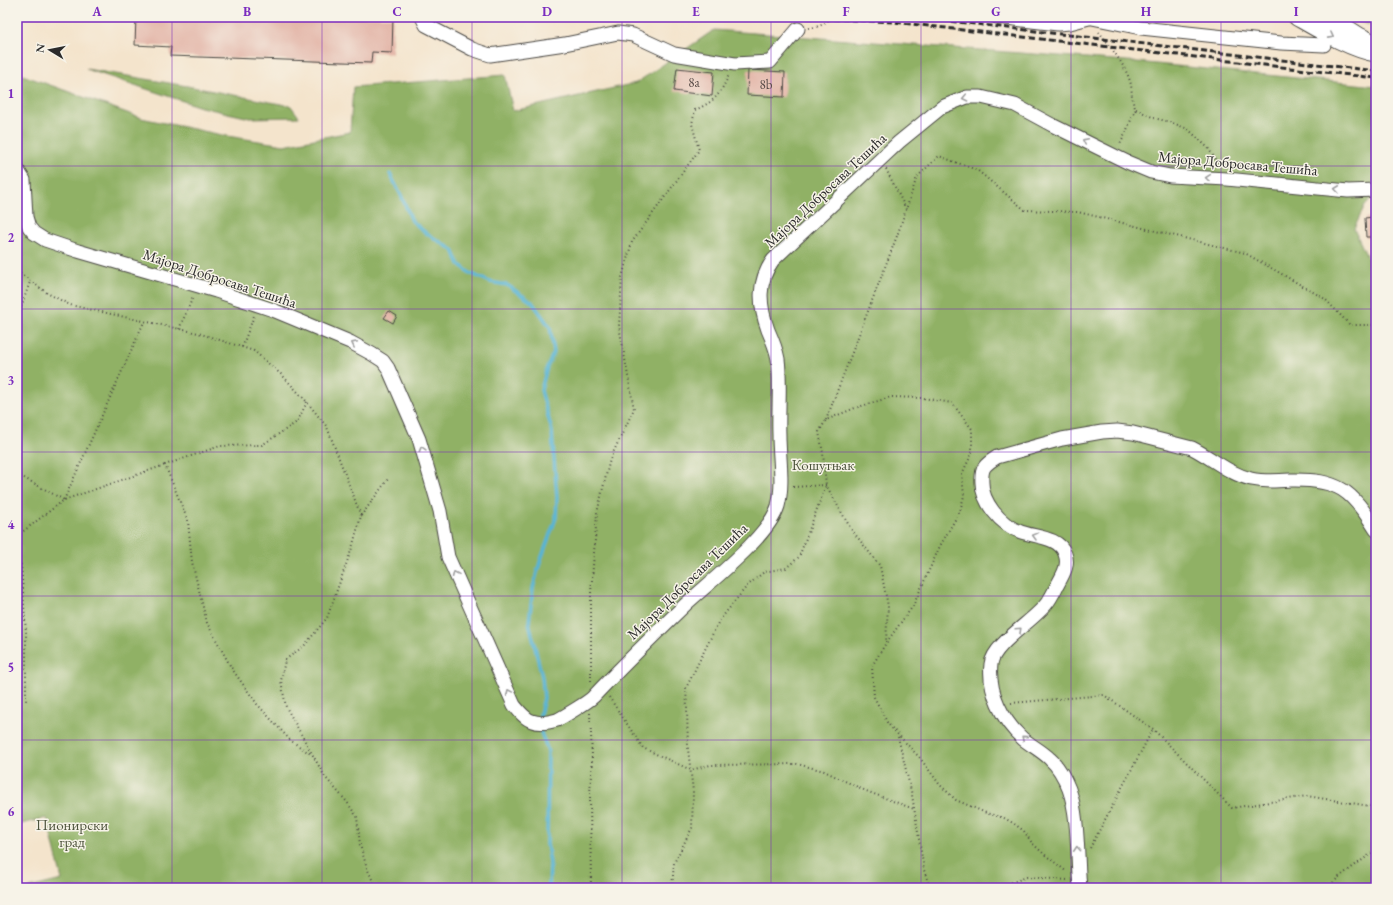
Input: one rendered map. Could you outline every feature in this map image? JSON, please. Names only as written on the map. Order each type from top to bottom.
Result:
[{"type":"main road","points":[[1297,17],[1339,40],[1376,53]]},
{"type":"main road","points":[[1329,17],[1359,36],[1376,44]]},
{"type":"street","points":[[422,17],[426,26],[472,49],[490,55],[565,44],[618,33],[633,35],[674,54],[734,64],[770,62],[798,29]]},
{"type":"street","points":[[997,17],[1058,24],[1070,23],[1088,17],[1140,28],[1281,43],[1324,45]]},
{"type":"street","name":"Мајора Добросава Тешића","points":[[17,169],[24,180],[26,216],[29,227],[34,233],[45,240],[259,304],[350,342],[382,361],[388,368],[419,439],[440,511],[448,558],[514,705],[524,716],[537,722],[558,719],[591,699],[602,686],[686,604],[757,537],[770,522],[778,506],[781,487],[778,366],[775,346],[763,314],[761,295],[762,282],[773,260],[881,159],[910,133],[942,108],[967,97],[981,96],[1015,105],[1113,155],[1151,172],[1170,176],[1227,179],[1348,191],[1376,190]]},
{"type":"street","points":[[1080,885],[1074,818],[1069,789],[1062,775],[1052,761],[1018,734],[1004,717],[992,692],[991,678],[991,662],[997,650],[1047,603],[1065,571],[1066,562],[1064,552],[1055,542],[1014,529],[999,518],[990,508],[985,499],[982,488],[983,467],[997,457],[1074,436],[1117,431],[1133,433],[1192,448],[1224,468],[1249,479],[1261,481],[1322,481],[1333,485],[1351,495],[1376,530]]},
{"type":"path","points":[[798,29],[816,28],[828,22],[830,17]]},
{"type":"path","points":[[1088,17],[1127,74],[1131,82],[1133,104],[1136,109],[1154,118],[1188,129],[1208,148],[1217,160],[1227,179]]},
{"type":"path","points":[[592,888],[590,794],[592,756],[590,716],[591,593],[597,514],[610,459],[634,409],[619,326],[622,277],[632,242],[699,150],[692,124],[695,110],[709,104],[722,91],[734,64]]},
{"type":"path","points":[[1113,155],[1126,135],[1129,122],[1136,109]]},
{"type":"path","points":[[886,643],[888,606],[880,566],[851,529],[826,485],[823,452],[819,432],[826,420],[897,236],[917,177],[939,156],[977,170],[1025,210],[1078,212],[1245,253],[1325,299],[1350,325],[1376,325]]},
{"type":"path","points":[[881,159],[906,209]]},
{"type":"path","points":[[17,271],[47,293],[70,305],[198,333],[254,351],[283,376],[327,427],[361,516]]},
{"type":"path","points":[[17,318],[30,282]]},
{"type":"path","points":[[179,329],[197,286]]},
{"type":"path","points":[[242,347],[259,304]]},
{"type":"path","points":[[64,500],[144,322]]},
{"type":"path","points":[[826,420],[855,408],[891,397],[923,398],[952,402],[972,429],[972,453],[962,474],[964,496],[960,511],[940,546],[913,606],[886,643],[872,666],[874,697],[888,724],[920,758],[940,786],[956,800],[986,813],[1004,818],[1013,823],[1024,832],[1032,843],[1080,885]]},
{"type":"path","points":[[17,536],[64,500],[220,446],[262,444],[297,422],[307,402]]},
{"type":"path","points":[[165,465],[188,520],[192,562],[208,623],[232,669],[257,704],[290,740],[313,756]]},
{"type":"path","points":[[17,474],[64,500]]},
{"type":"path","points":[[376,888],[367,868],[360,845],[357,817],[347,802],[325,777],[313,756],[286,707],[281,681],[285,660],[304,646],[327,618],[352,548],[361,516],[388,479]]},
{"type":"path","points":[[781,487],[826,485]]},
{"type":"path","points":[[672,888],[674,863],[692,828],[693,791],[688,749],[686,688],[719,621],[748,586],[764,572],[786,568],[799,557],[826,485]]},
{"type":"path","points":[[17,557],[21,565],[26,632],[26,703]]},
{"type":"path","points":[[602,686],[643,748],[691,770],[710,766],[797,764],[824,771],[866,791],[914,808]]},
{"type":"path","points":[[998,705],[1104,695],[1153,729],[1232,808],[1307,796],[1376,807]]},
{"type":"path","points":[[1090,848],[1153,729]]},
{"type":"path","points":[[898,736],[914,808],[924,870],[930,888]]},
{"type":"path","points":[[1327,888],[1339,877],[1376,850]]},
{"type":"path","points":[[996,888],[1028,877],[1096,888]]},
{"type":"green space","points":[[1351,17],[1376,17],[1376,26],[1359,22]]},
{"type":"green space","name":"Кошутњак","points":[[714,30],[1127,61],[1376,86],[1376,194],[1365,205],[1354,229],[1373,270],[1376,271],[1376,888],[29,888],[62,880],[47,818],[17,825],[17,73],[141,118],[227,136],[284,145],[350,132],[353,87],[505,75],[513,111],[636,83]]},
{"type":"green space","points":[[86,69],[187,86],[291,106],[299,117],[250,118],[201,107]]},
{"type":"building","points":[[136,17],[393,17],[392,53],[372,52],[371,63],[170,56],[171,47],[135,45]]},
{"type":"building","points":[[677,68],[714,72],[712,96],[674,91]]},
{"type":"building","points":[[748,70],[785,72],[784,97],[747,95]]},
{"type":"building","points":[[1373,217],[1374,237],[1366,237],[1365,218]]},
{"type":"building","points":[[389,311],[397,316],[393,323],[384,318]]},
{"type":"waterway","points":[[390,174],[412,221],[426,233],[453,250],[459,264],[470,273],[490,282],[507,285],[532,302],[550,327],[554,352],[547,367],[541,390],[552,431],[557,497],[556,518],[540,562],[533,588],[529,622],[542,677],[544,698],[540,714],[540,730],[548,751],[547,844],[550,863],[549,888]]},
{"type":"railway","points":[[797,17],[894,22],[1376,78]]},
{"type":"railway","points":[[915,17],[1376,71]]},
{"type":"park label","name":"Пионирски град","points":[[72,832]]}]
